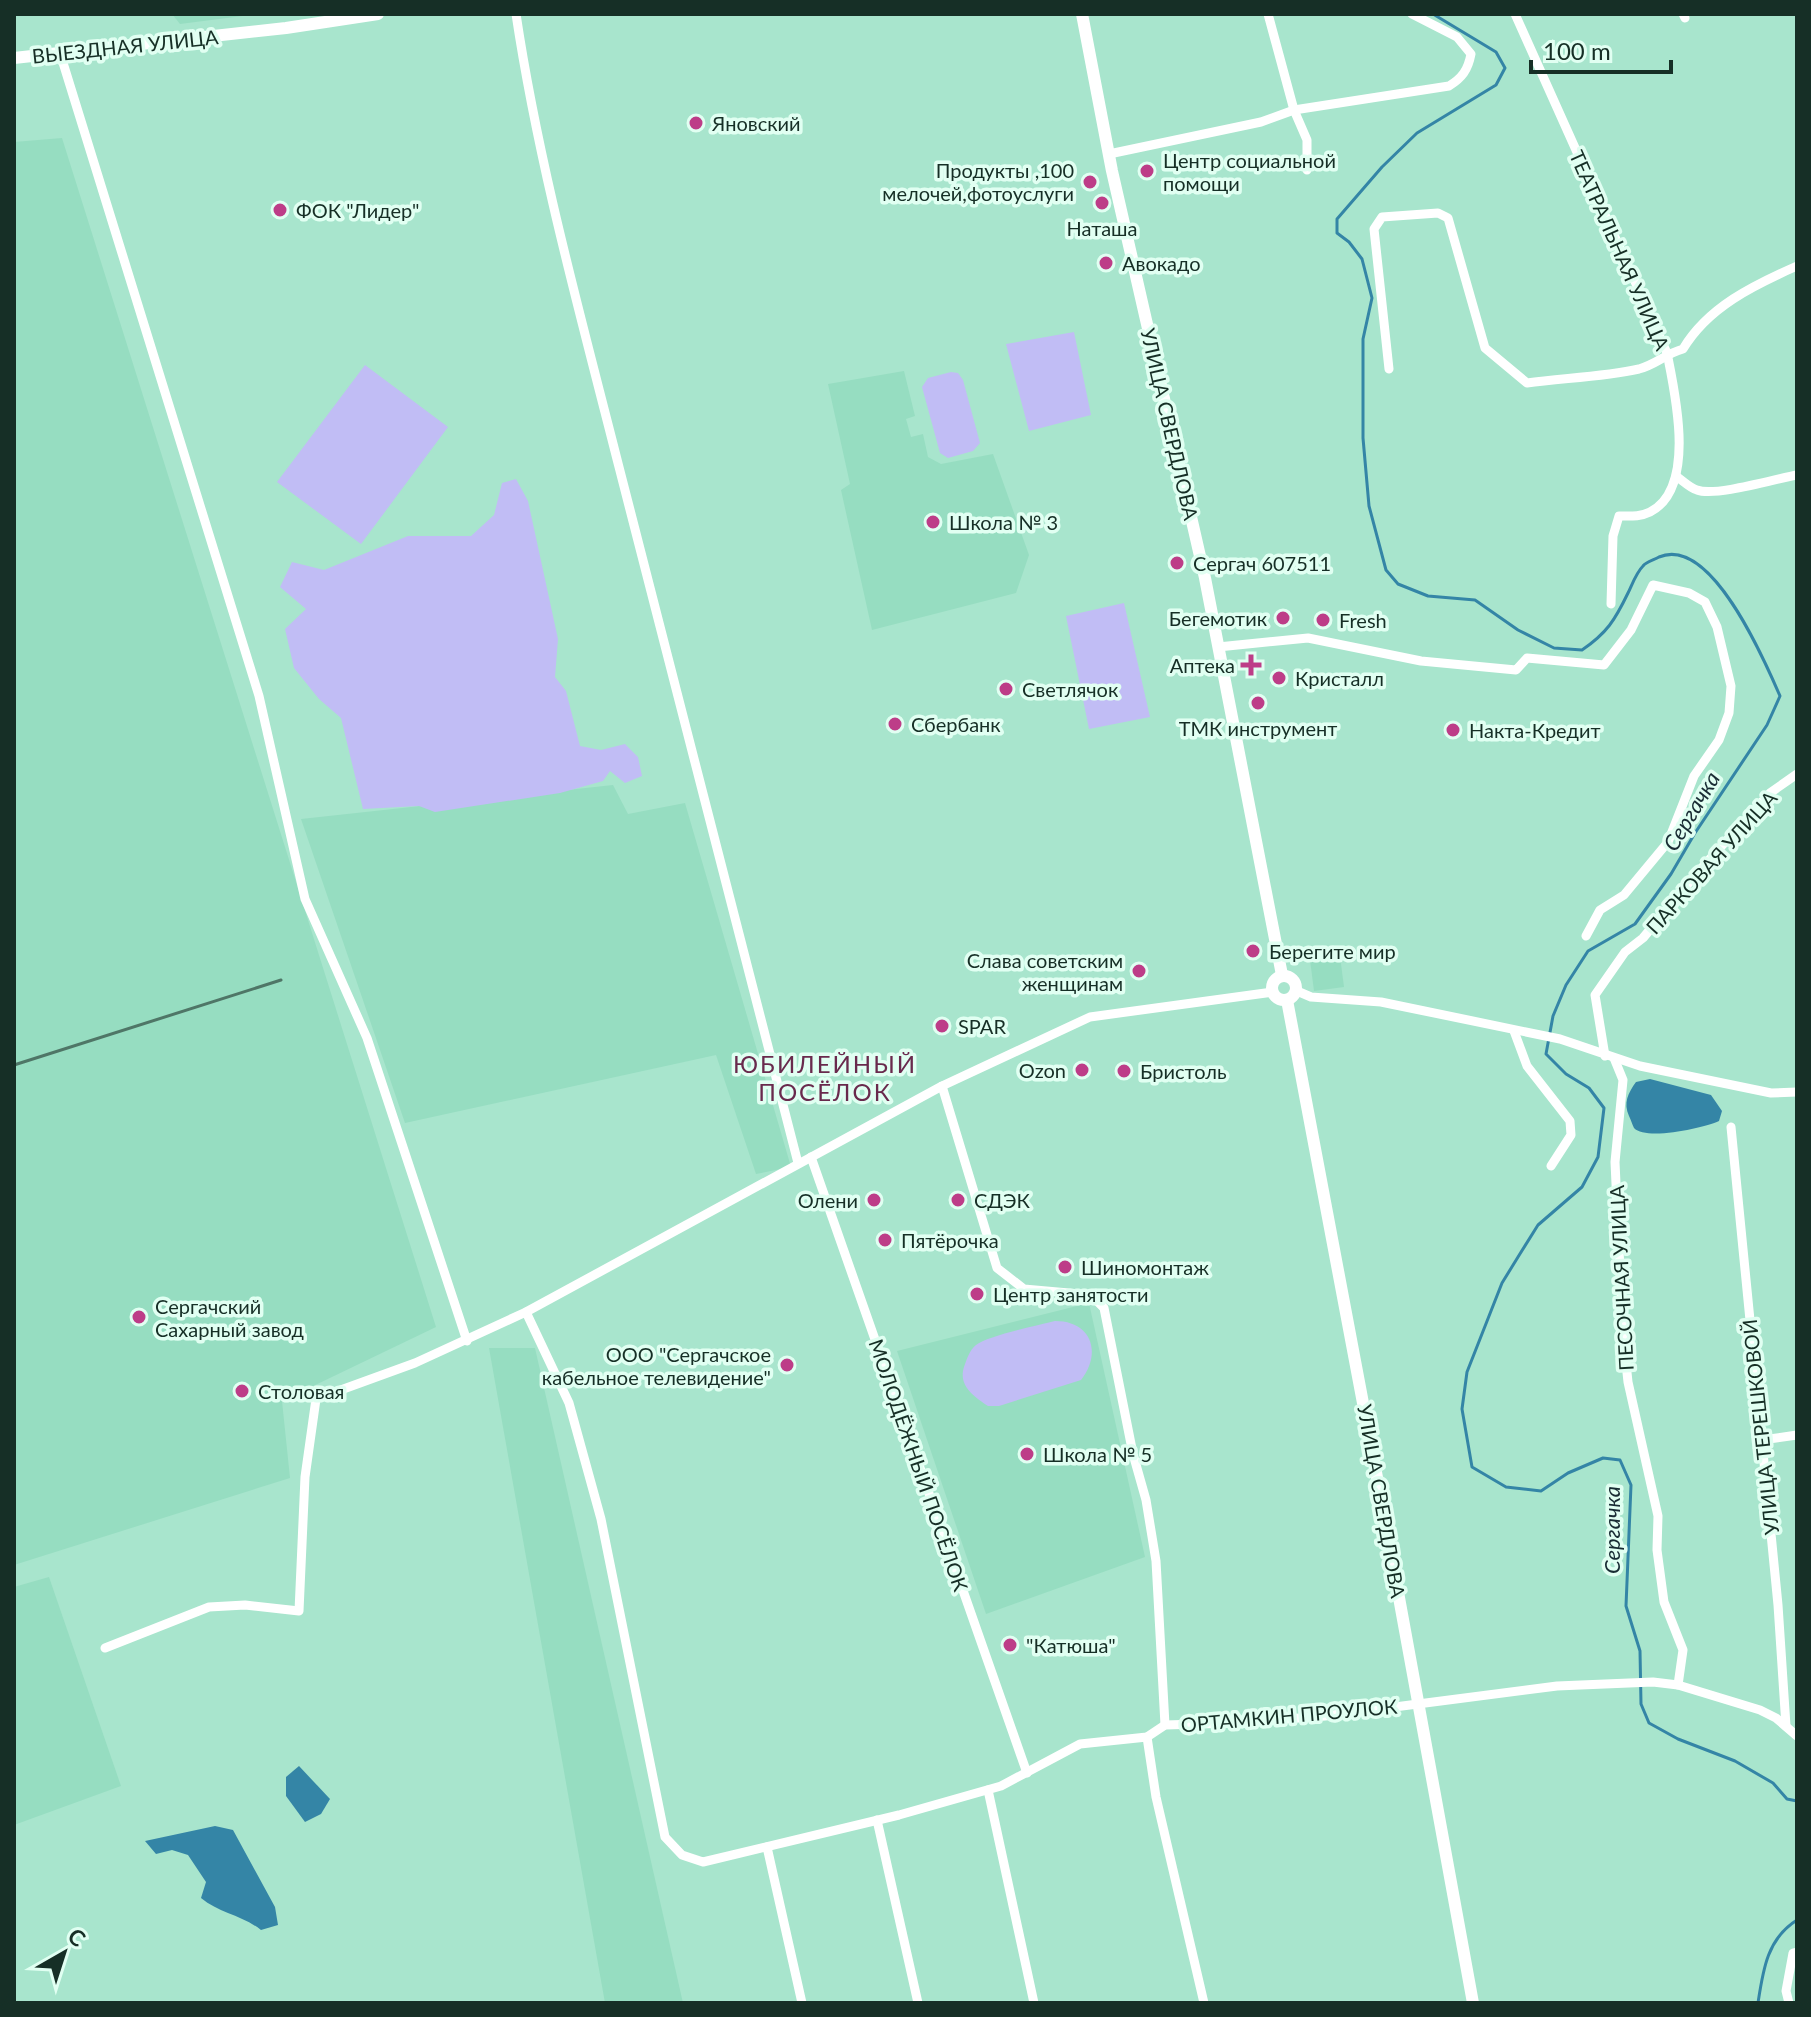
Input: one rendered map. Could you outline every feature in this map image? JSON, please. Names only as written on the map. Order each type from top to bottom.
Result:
[{"type":"street","name":"ВЫЕЗДНАЯ УЛИЦА","points":[[14,58],[286,28],[378,14]]},
{"type":"street","points":[[516,14],[534,122],[575,292],[798,1163]]},
{"type":"street","name":"УЛИЦА СВЕРДЛОВА","points":[[1082,14],[1109,154],[1204,576],[1282,975]]},
{"type":"street","points":[[1268,14],[1294,110],[1307,140],[1307,170]]},
{"type":"street","points":[[1109,154],[1261,122],[1294,110],[1449,86],[1461,78],[1469,66],[1471,54],[1457,37],[1412,14]]},
{"type":"street","name":"ТЕАТРАЛЬНАЯ УЛИЦА","points":[[1515,14],[1667,353],[1678,408],[1676,476],[1668,493],[1654,510],[1641,516],[1619,516],[1613,536],[1611,604]]},
{"type":"street","points":[[60,53],[259,696],[305,899],[367,1038],[467,1341]]},
{"type":"street","points":[[1389,369],[1374,229],[1382,217],[1438,213],[1448,218],[1485,348],[1527,383],[1635,370],[1657,364],[1667,353],[1683,349],[1695,329],[1750,287],[1797,266]]},
{"type":"street","points":[[1676,476],[1698,491],[1734,491],[1797,475]]},
{"type":"street","points":[[1218,647],[1308,638],[1421,661],[1516,670],[1527,658],[1604,665],[1631,630],[1653,585],[1689,593],[1705,602],[1717,627],[1731,686],[1729,713],[1719,740],[1694,776],[1668,842],[1624,895],[1600,910],[1586,936]]},
{"type":"street","name":"ПАРКОВАЯ УЛИЦА","points":[[1625,952],[1643,938],[1770,793],[1797,774]]},
{"type":"street","name":"ПЕСОЧНАЯ УЛИЦА","points":[[1625,952],[1595,995],[1609,1057],[1623,1080],[1615,1162],[1623,1335],[1628,1382],[1658,1516],[1657,1550],[1664,1602],[1683,1650],[1678,1685]]},
{"type":"street","points":[[1292,996],[1296,983],[1282,975],[1272,985],[1278,999],[1292,996],[1381,1002],[1560,1039],[1640,1066],[1771,1093],[1797,1092]]},
{"type":"street","points":[[105,1648],[209,1607],[245,1605],[299,1611],[305,1477],[316,1399],[467,1341],[526,1312],[942,1086],[1090,1017],[1273,992]]},
{"type":"street","name":"УЛИЦА СВЕРДЛОВА","points":[[1292,996],[1473,2003]]},
{"type":"street","points":[[1514,1031],[1527,1066],[1570,1121],[1571,1135],[1551,1166]]},
{"type":"street","points":[[942,1086],[997,1268],[1024,1289],[1080,1294],[1094,1298],[1104,1308],[1133,1454],[1146,1500],[1156,1561],[1165,1725]]},
{"type":"street","name":"УЛИЦА ТЕРЕШКОВОЙ","points":[[1731,1127],[1778,1605],[1786,1726]]},
{"type":"street","name":"МОЛОДЁЖНЫЙ ПОСЁЛОК","points":[[811,1157],[1027,1773]]},
{"type":"street","name":"ОРТАМКИН ПРОУЛОК","points":[[526,1312],[569,1403],[601,1519],[665,1837],[682,1855],[703,1862],[877,1820],[988,1790],[1080,1744],[1147,1737],[1165,1725],[1325,1716],[1557,1686],[1653,1682],[1678,1685],[1760,1710],[1797,1736]]},
{"type":"street","points":[[1762,1440],[1797,1435]]},
{"type":"street","points":[[1147,1737],[1156,1797],[1204,2003]]},
{"type":"street","points":[[988,1790],[1034,2003]]},
{"type":"street","points":[[877,1820],[918,2003]]},
{"type":"street","points":[[767,1847],[802,2003]]},
{"type":"street","points":[[1789,2003],[1786,1991],[1793,1953],[1797,1952]]},
{"type":"shaded area","points":[[172,14],[258,14],[180,24]]},
{"type":"shaded area","name":"Сергачский Сахарный завод","points":[[62,138],[436,1327],[282,1401],[290,1478],[14,1565],[14,142]]},
{"type":"shaded area","points":[[1074,332],[1091,415],[1029,431],[1006,344]]},
{"type":"shaded area","points":[[365,365],[448,427],[361,544],[277,482]]},
{"type":"shaded area","name":"Школа № 3","points":[[904,371],[915,416],[906,419],[911,437],[923,434],[928,457],[941,464],[993,454],[1029,555],[1016,593],[872,630],[841,490],[850,484],[828,384]]},
{"type":"shaded area","points":[[958,373],[963,380],[980,443],[973,451],[948,458],[940,453],[922,387],[928,378]]},
{"type":"shaded area","points":[[516,479],[528,501],[558,639],[555,677],[566,691],[580,746],[601,750],[625,744],[638,757],[642,776],[625,783],[610,771],[603,781],[560,793],[435,812],[419,806],[363,809],[341,718],[319,699],[294,668],[285,629],[306,609],[280,587],[292,562],[324,570],[408,536],[471,536],[494,515],[502,483]]},
{"type":"shaded area","points":[[1124,603],[1150,717],[1089,729],[1066,616]]},
{"type":"shaded area","points":[[613,785],[628,814],[685,803],[791,1167],[756,1174],[716,1055],[405,1123],[301,819]]},
{"type":"shaded area","points":[[1340,956],[1344,987],[1314,991],[1310,960]]},
{"type":"shaded area","name":"Школа № 5","points":[[1089,1303],[1145,1557],[986,1614],[897,1351]]},
{"type":"shaded area","points":[[1055,1321],[1078,1326],[1090,1340],[1091,1359],[1081,1380],[999,1406],[988,1406],[968,1390],[963,1380],[964,1367],[976,1345]]},
{"type":"shaded area","points":[[489,1348],[535,1348],[683,2003],[605,2003]]},
{"type":"shaded area","points":[[49,1577],[121,1786],[14,1825],[14,1587]]},
{"type":"water","points":[[1650,1079],[1711,1095],[1722,1111],[1719,1121],[1689,1130],[1640,1132],[1634,1128],[1627,1111],[1627,1098],[1636,1082]]},
{"type":"water","points":[[299,1766],[330,1799],[321,1814],[305,1822],[286,1796],[286,1777]]},
{"type":"water","points":[[215,1826],[233,1830],[275,1907],[278,1925],[261,1930],[208,1903],[201,1898],[206,1882],[188,1855],[172,1850],[156,1854],[145,1841]]},
{"type":"waterway","name":"Сергачка","points":[[1433,14],[1496,52],[1505,68],[1496,85],[1417,133],[1382,167],[1337,219],[1337,233],[1349,242],[1362,259],[1372,298],[1363,339],[1363,438],[1369,506],[1386,570],[1398,584],[1428,596],[1475,600],[1518,630],[1554,648],[1582,650],[1610,625],[1644,565],[1659,557],[1678,555],[1698,564],[1733,604],[1780,696],[1767,725],[1671,874],[1635,924],[1588,951],[1566,985],[1553,1016],[1546,1054],[1566,1074],[1589,1088],[1604,1108],[1598,1157],[1582,1187],[1538,1225],[1502,1283],[1467,1372],[1462,1409],[1472,1467],[1506,1487],[1541,1491],[1568,1473],[1603,1458],[1620,1460],[1631,1485],[1626,1606],[1640,1651],[1641,1704],[1649,1723],[1678,1739],[1735,1761],[1773,1783],[1787,1799],[1797,1801]]},
{"type":"waterway","name":"Сергачка","points":[[1758,2003],[1768,1956],[1779,1936],[1797,1920]]},
{"type":"railway","points":[[14,1065],[281,980]]},
{"type":"place","name":"Яновский","points":[[696,123]]},
{"type":"place","name":"Центр социальной помощи","points":[[1147,171]]},
{"type":"place","name":"Продукты ,100 мелочей,фотоуслуги","points":[[1090,182]]},
{"type":"place","name":"Наташа","points":[[1102,203]]},
{"type":"place","name":"ФОК \"Лидер\"","points":[[280,210]]},
{"type":"place","name":"Авокадо","points":[[1106,263]]},
{"type":"place","name":"Школа № 3","points":[[933,522]]},
{"type":"place","name":"Сергач 607511","points":[[1177,563]]},
{"type":"place","name":"Бегемотик","points":[[1283,618]]},
{"type":"place","name":"Fresh","points":[[1323,620]]},
{"type":"place","name":"Аптека","points":[[1251,665]]},
{"type":"place","name":"Кристалл","points":[[1279,678]]},
{"type":"place","name":"Светлячок","points":[[1006,689]]},
{"type":"place","name":"ТМК инструмент","points":[[1258,703]]},
{"type":"place","name":"Сбербанк","points":[[895,724]]},
{"type":"place","name":"Накта-Кредит","points":[[1453,730]]},
{"type":"place","name":"Берегите мир","points":[[1253,951]]},
{"type":"place","name":"Слава советским женщинам","points":[[1139,971]]},
{"type":"place","name":"SPAR","points":[[942,1026]]},
{"type":"place","name":"Ozon","points":[[1082,1070]]},
{"type":"place","name":"Бристоль","points":[[1124,1071]]},
{"type":"place","name":"Олени","points":[[874,1200]]},
{"type":"place","name":"СДЭК","points":[[958,1200]]},
{"type":"place","name":"Пятёрочка","points":[[885,1240]]},
{"type":"place","name":"Шиномонтаж","points":[[1065,1267]]},
{"type":"place","name":"Центр занятости","points":[[977,1294]]},
{"type":"place","name":"Сергачский Сахарный завод","points":[[139,1317]]},
{"type":"place","name":"ООО \"Сергачское кабельное телевидение\"","points":[[787,1365]]},
{"type":"place","name":"Столовая","points":[[242,1391]]},
{"type":"place","name":"Школа № 5","points":[[1027,1454]]},
{"type":"place","name":"\"Катюша\"","points":[[1010,1645]]},
{"type":"district","name":"ЮБИЛЕЙНЫЙ ПОСЁЛОК","points":[[825,1077]]}]
